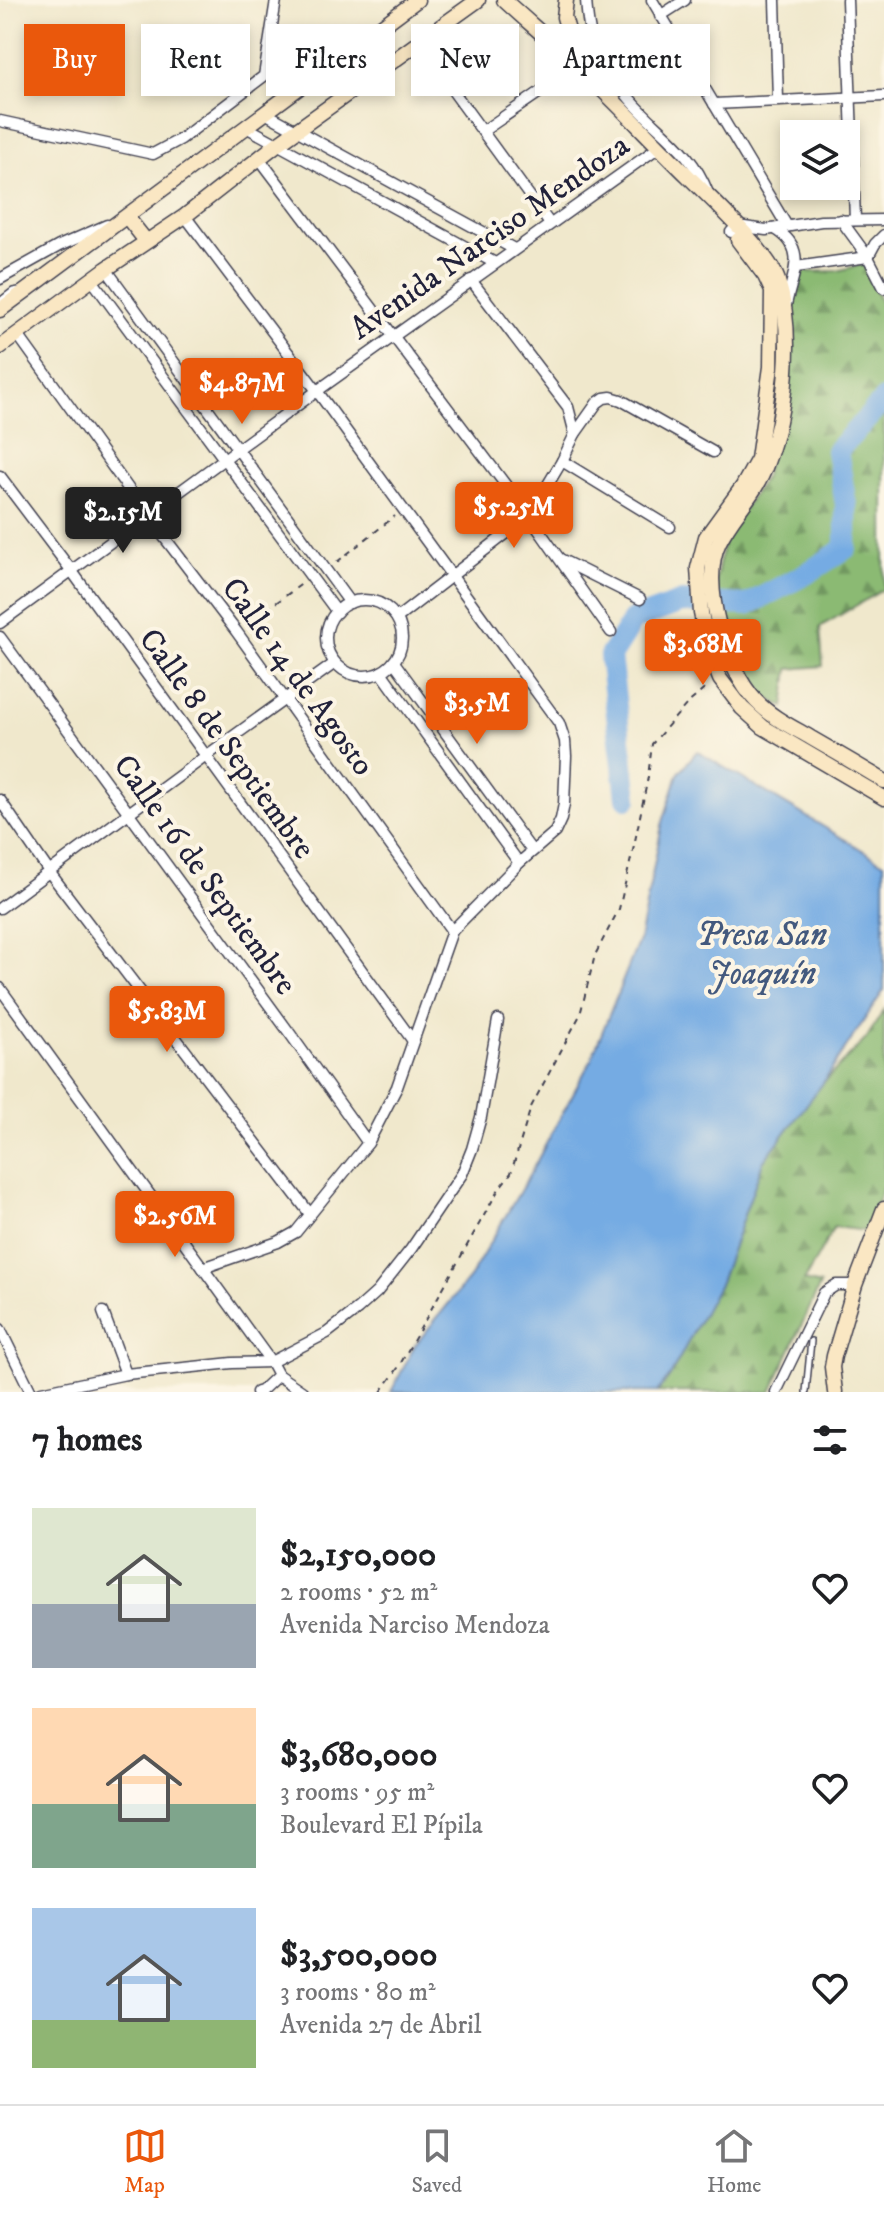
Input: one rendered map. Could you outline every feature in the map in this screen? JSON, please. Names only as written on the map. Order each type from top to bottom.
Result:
[{"type":"street","points":[[0,121],[153,154],[181,139],[264,76],[276,0]]},
{"type":"street","points":[[0,310],[417,0]]},
{"type":"street","points":[[445,24],[478,0]]},
{"type":"street","points":[[504,0],[535,28]]},
{"type":"street","points":[[566,0],[566,24]]},
{"type":"street","points":[[586,0],[594,45],[630,98],[691,159],[710,198]]},
{"type":"street","points":[[652,0],[787,226]]},
{"type":"street","points":[[660,16],[685,0]]},
{"type":"street","points":[[775,0],[778,100]]},
{"type":"street","points":[[847,0],[855,220]]},
{"type":"street","points":[[0,347],[185,216],[276,145],[411,48]]},
{"type":"street","points":[[483,131],[535,95]]},
{"type":"street","points":[[457,96],[550,224]]},
{"type":"street","points":[[606,96],[707,204],[769,263],[777,276],[786,307]]},
{"type":"street","points":[[714,104],[884,96]]},
{"type":"street","points":[[265,113],[514,249]]},
{"type":"street","points":[[246,127],[495,263]]},
{"type":"street","points":[[656,149],[710,198],[734,229],[772,291],[771,367],[758,459],[743,486],[706,537],[698,568],[706,593],[717,612],[725,648],[733,669],[754,700],[772,716],[884,781]]},
{"type":"street","name":"Avenida Narciso Mendoza","points":[[0,623],[393,336],[656,149]]},
{"type":"street","points":[[259,158],[529,516],[611,632]]},
{"type":"street","points":[[185,216],[559,723],[565,741],[566,769],[564,804],[555,832],[519,863],[452,931],[397,1087],[368,1143],[296,1232],[278,1242],[203,1268]]},
{"type":"street","points":[[127,217],[146,241]]},
{"type":"street","points":[[0,279],[59,246],[127,217]]},
{"type":"street","points":[[734,229],[766,230],[841,220],[884,220]]},
{"type":"street","points":[[841,220],[868,257],[884,288]]},
{"type":"street","points":[[775,229],[790,241],[796,267],[786,307],[786,366],[779,417],[766,466],[752,494],[717,545],[701,613],[709,651],[720,679],[742,708],[763,727],[884,798]]},
{"type":"street","points":[[868,257],[884,235]]},
{"type":"street","points":[[796,267],[868,257]]},
{"type":"street","points":[[106,269],[350,603]]},
{"type":"street","points":[[92,280],[337,612]]},
{"type":"street","points":[[471,280],[568,407],[575,434]]},
{"type":"street","name":"Calle 14 de Agosto","points":[[18,335],[452,931]]},
{"type":"street","points":[[397,618],[529,516],[575,434],[604,398],[621,400],[713,452]]},
{"type":"street","points":[[562,461],[670,527]]},
{"type":"street","name":"Calle 8 de Septiembre","points":[[0,476],[413,1041]]},
{"type":"street","points":[[557,557],[640,599]]},
{"type":"street","points":[[363,600],[377,602],[397,618],[402,640],[400,652],[394,662],[381,672],[369,676],[345,671],[335,663],[328,651],[326,637],[329,624],[337,612],[350,603],[363,600]]},
{"type":"street","name":"Calle 16 de Septiembre","points":[[0,637],[368,1143]]},
{"type":"street","points":[[394,662],[532,851]]},
{"type":"street","points":[[0,908],[335,663]]},
{"type":"street","points":[[381,672],[519,863]]},
{"type":"street","points":[[0,800],[50,873],[310,1214]]},
{"type":"street","points":[[0,988],[278,1375],[303,1392]]},
{"type":"street","points":[[41,1392],[126,1374],[271,1362],[327,1333],[358,1309],[377,1292],[411,1249],[462,1174],[481,1117],[498,1020]]},
{"type":"street","points":[[835,1392],[834,1356],[855,1285],[884,1209]]},
{"type":"street","points":[[844,1392],[841,1363],[884,1228]]},
{"type":"street","points":[[776,1392],[824,1293],[836,1285],[855,1285]]},
{"type":"street","points":[[103,1312],[126,1374]]},
{"type":"street","points":[[0,1329],[31,1392]]},
{"type":"street","points":[[257,1392],[278,1375]]},
{"type":"lane","points":[[0,301],[13,291],[31,286]]},
{"type":"lane","points":[[806,1392],[811,1341]]},
{"type":"path","points":[[327,570],[402,510]]},
{"type":"path","points":[[236,631],[311,577]]},
{"type":"path","points":[[381,1392],[511,1173],[531,1107],[580,1015],[595,955],[619,909],[648,777],[652,744],[686,705],[707,687]]},
{"type":"green space","points":[[864,264],[884,310],[884,589],[820,627],[823,666],[789,669],[784,707],[755,692],[728,648],[716,580],[724,540],[765,476],[792,292],[804,272],[837,271]]},
{"type":"green space","points":[[884,1010],[884,1185],[866,1231],[834,1227],[804,1281],[820,1285],[771,1392],[657,1392],[670,1376],[720,1282],[763,1162],[823,1083],[866,1039]]},
{"type":"water","name":"Presa San Joaquín","points":[[697,751],[884,863],[884,990],[823,1083],[763,1162],[720,1282],[670,1376],[657,1392],[391,1392],[415,1345],[470,1277],[591,1060],[639,940],[662,825],[678,774]]},
{"type":"waterway","points":[[627,798],[610,656],[633,620],[682,602],[747,605],[806,574],[846,548],[846,505],[837,451],[884,400]]}]
